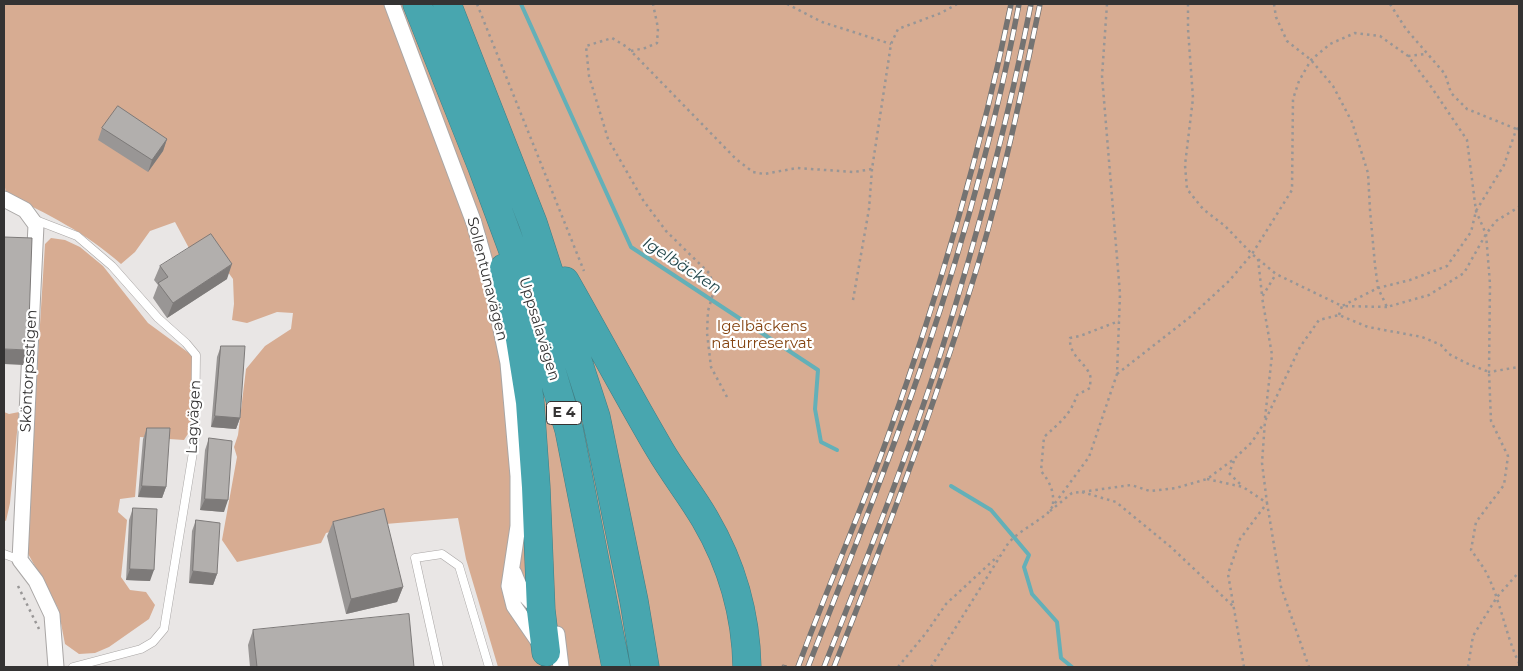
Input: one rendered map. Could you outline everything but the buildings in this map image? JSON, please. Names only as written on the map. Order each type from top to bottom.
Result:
[{"type":"highway","name":"Uppsalavägen","points":[[417,4],[482,167],[529,294],[569,430],[616,667]]},
{"type":"highway","name":"Uppsalavägen","points":[[447,4],[533,223],[596,417],[634,601],[645,667]]},
{"type":"highway","points":[[482,167],[520,339],[530,402],[536,479],[541,610],[553,660]]},
{"type":"highway","points":[[533,223],[649,430],[706,520],[717,542],[738,597],[745,626],[747,667]]},
{"type":"street","name":"Sollentunavägen","points":[[392,4],[474,223],[492,286],[508,363],[518,476],[518,526],[509,586],[514,606],[553,660]]},
{"type":"street","points":[[4,199],[25,210],[32,219]]},
{"type":"street","name":"Sköntorpsstigen","points":[[20,560],[36,225],[32,219]]},
{"type":"street","points":[[20,560],[36,581],[52,615],[56,667]]},
{"type":"street","name":"Sollentunavägen","points":[[512,568],[526,599],[541,610]]},
{"type":"lane","name":"Lagvägen","points":[[32,219],[77,236],[112,266],[158,318],[186,343],[196,355],[195,440],[164,629],[153,642],[141,649],[78,667]]},
{"type":"lane","points":[[4,554],[20,560]]},
{"type":"lane","points":[[438,667],[415,558],[442,554],[459,566],[489,667]]},
{"type":"path","points":[[631,51],[656,43],[658,28],[653,4]]},
{"type":"path","points":[[787,4],[822,22],[891,44]]},
{"type":"path","points":[[854,300],[869,209],[872,169],[891,44],[898,28],[941,13],[957,4]]},
{"type":"path","points":[[1047,514],[1089,457],[1117,374],[1120,294],[1102,76],[1107,4]]},
{"type":"path","points":[[1188,4],[1193,98],[1185,164],[1187,189],[1203,209],[1226,226],[1252,254],[1276,274],[1342,306],[1387,307],[1429,295],[1464,274],[1486,234],[1496,221],[1519,207]]},
{"type":"path","points":[[1274,4],[1276,17],[1287,41],[1311,60],[1333,86],[1352,122],[1368,173],[1378,288],[1387,307]]},
{"type":"path","points":[[1339,315],[1342,306],[1378,288],[1410,280],[1447,266],[1471,232],[1476,211],[1504,165],[1518,129],[1467,109],[1451,93],[1444,74],[1406,29],[1390,4]]},
{"type":"path","points":[[1117,374],[1190,317],[1230,281],[1252,254],[1292,190],[1293,99],[1299,81],[1311,60],[1330,44],[1355,33],[1380,36],[1408,56],[1467,140],[1476,211],[1486,234],[1490,284],[1489,372],[1491,421],[1508,456],[1504,485],[1476,522],[1471,550],[1486,572],[1519,663]]},
{"type":"path","points":[[727,396],[710,367],[707,333],[708,311],[714,290],[710,274],[666,231],[643,200],[608,139],[589,76],[586,46],[612,38],[631,51],[736,159],[753,172],[764,174],[797,168],[854,172],[872,169]]},
{"type":"path","points":[[1408,56],[1426,54]]},
{"type":"path","points":[[1258,259],[1262,297],[1272,355],[1262,463],[1281,587],[1309,667]]},
{"type":"path","points":[[1262,297],[1276,274]]},
{"type":"path","points":[[932,667],[1009,542],[1072,494],[1131,485],[1150,491],[1176,488],[1207,479],[1234,459],[1252,442],[1265,421],[1300,348],[1319,320],[1339,315],[1368,327],[1422,337],[1441,345],[1449,354],[1466,363],[1489,372],[1519,367]]},
{"type":"path","points":[[1053,506],[1054,494],[1048,479],[1041,471],[1044,437],[1073,408],[1076,396],[1090,388],[1090,375],[1072,350],[1070,338],[1119,321]]},
{"type":"path","points":[[1234,459],[1229,473],[1243,487],[1267,503]]},
{"type":"path","points":[[1207,479],[1243,487]]},
{"type":"path","points":[[1081,492],[1116,502],[1172,548],[1235,608]]},
{"type":"path","points":[[1244,667],[1228,574],[1240,540],[1267,503]]},
{"type":"path","points":[[898,667],[926,634],[946,604],[1001,553]]},
{"type":"path","points":[[1468,667],[1473,636],[1496,597],[1519,572]]},
{"type":"path","points":[[18,586],[41,634]]},
{"type":"green space","name":"Igelbäckens naturreservat","points":[[4,4],[1519,4],[1519,667],[498,667],[466,559],[458,518],[349,527],[326,533],[321,543],[237,562],[222,540],[237,457],[234,447],[238,435],[246,369],[265,346],[291,329],[293,313],[277,312],[247,323],[232,320],[234,304],[233,279],[206,242],[190,250],[175,222],[150,231],[135,252],[121,264],[80,234],[52,217],[6,194],[4,181]]},
{"type":"green space","points":[[51,238],[65,240],[80,247],[103,266],[148,323],[193,356],[191,429],[184,440],[140,437],[135,497],[120,499],[118,512],[127,520],[121,577],[130,590],[146,592],[155,605],[149,619],[109,647],[95,653],[79,654],[65,644],[58,608],[26,550],[45,244]]},
{"type":"green space","points":[[4,412],[9,414],[19,412],[10,503],[6,521],[4,520]]},
{"type":"waterway","name":"Igelbäcken","points":[[521,4],[631,247],[818,370],[815,409],[821,442],[837,450]]},
{"type":"waterway","name":"Igelbäcken","points":[[951,486],[991,510],[1029,555],[1024,567],[1032,594],[1057,622],[1061,658],[1072,667]]},
{"type":"railway","points":[[798,667],[887,439],[924,332],[972,169],[1011,4]]},
{"type":"railway","points":[[808,667],[884,470],[941,307],[979,178],[1001,91],[1019,4]]},
{"type":"railway","points":[[824,667],[900,471],[941,352],[991,179],[1031,4]]},
{"type":"railway","points":[[834,667],[911,466],[979,261],[1005,165],[1040,4]]}]
